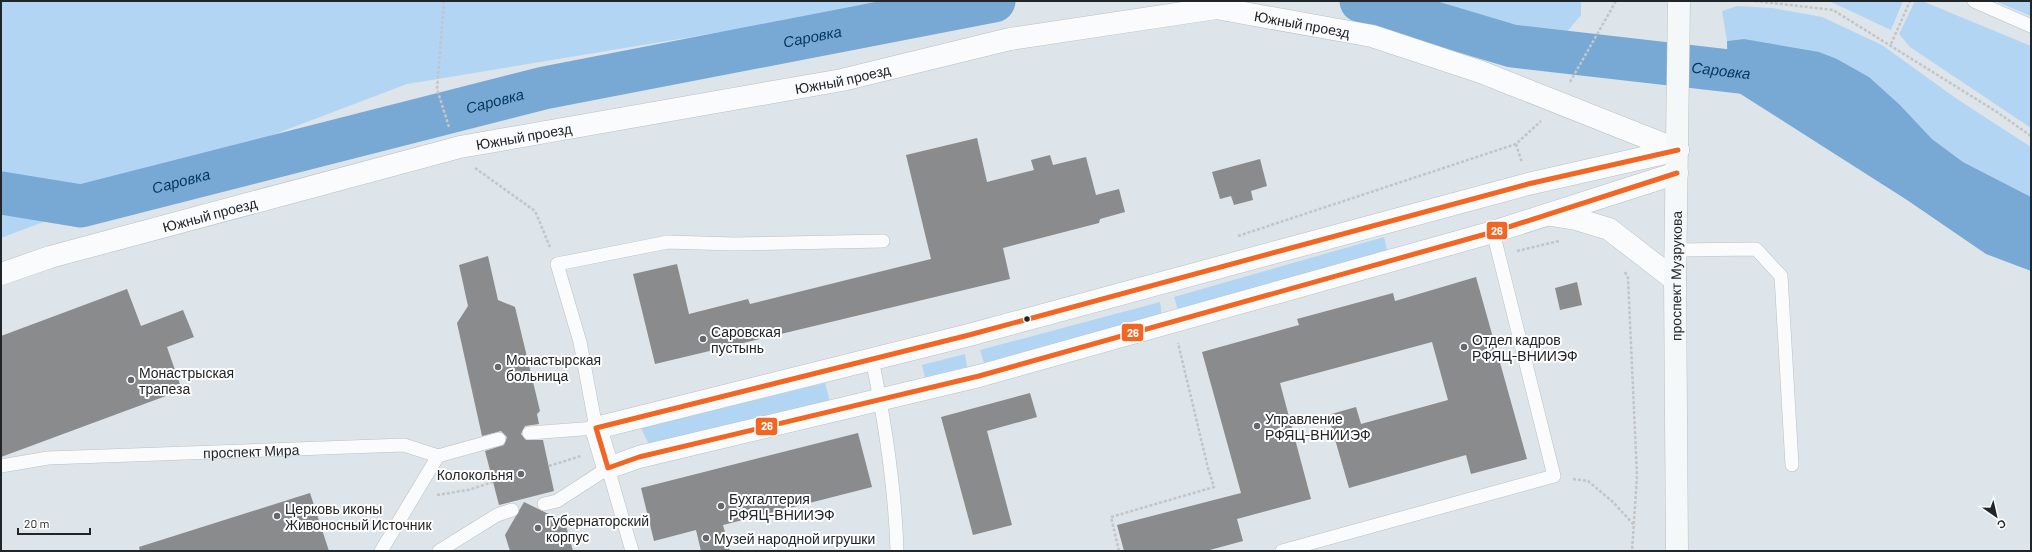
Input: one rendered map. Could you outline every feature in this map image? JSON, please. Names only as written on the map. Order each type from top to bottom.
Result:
[{"type":"main road","name":"проспект Музрукова","points":[[1677,551],[1675,280],[1679,1]]},
{"type":"street","name":"Южный проезд","points":[[1,274],[50,257],[460,147],[842,80],[1010,39],[1216,8],[1372,36],[1481,72],[1678,150]]},
{"type":"street","points":[[1677,173],[1550,215],[1493,232],[979,376],[880,401],[640,457],[608,468],[596,428],[977,333],[1528,184],[1678,150]]},
{"type":"street","points":[[1550,215],[1576,219],[1609,229],[1675,280]]},
{"type":"lane","points":[[1974,1],[2031,26]]},
{"type":"lane","points":[[1282,551],[1554,476],[1493,232]]},
{"type":"lane","points":[[529,432],[596,428],[580,342],[557,264],[668,242],[733,244],[883,241]]},
{"type":"lane","points":[[1676,250],[1756,249],[1781,276],[1792,465]]},
{"type":"lane","points":[[872,359],[880,401],[896,520],[897,551]]},
{"type":"lane","points":[[381,551],[438,456],[499,439]]},
{"type":"lane","name":"проспект Мира","points":[[1,466],[48,458],[404,445],[438,456]]},
{"type":"lane","points":[[544,504],[557,501],[608,468],[632,551]]},
{"type":"lane","points":[[439,551],[497,515],[512,510]]},
{"type":"path","points":[[444,1],[437,90],[451,135]]},
{"type":"path","points":[[1232,238],[1516,144],[1559,104],[1616,1]]},
{"type":"path","points":[[1755,1],[1833,10],[1890,44],[1997,112],[2031,136]]},
{"type":"path","points":[[1890,44],[1910,1]]},
{"type":"path","points":[[470,164],[535,211],[557,264]]},
{"type":"path","points":[[1499,256],[1566,240]]},
{"type":"path","points":[[1622,265],[1628,278],[1637,476],[1635,526],[1632,551]]},
{"type":"path","points":[[1170,345],[1185,341]]},
{"type":"path","points":[[1119,551],[1111,517],[1214,487],[1191,402],[1178,343]]},
{"type":"path","points":[[1554,476],[1588,481],[1613,502],[1635,526]]},
{"type":"path","points":[[412,500],[468,490],[493,482]]},
{"type":"shaded area","points":[[1,1],[909,1],[407,84],[1,238]]},
{"type":"shaded area","points":[[1363,1],[1581,1],[1581,15],[1551,51]]},
{"type":"shaded area","points":[[1829,1],[1903,1],[1891,30]]},
{"type":"shaded area","points":[[1915,1],[1922,1],[2031,46],[2031,128],[1910,47],[1899,34]]},
{"type":"shaded area","points":[[1995,1],[2031,1],[2031,16]]},
{"type":"shaded area","points":[[1737,6],[1773,8],[1822,17],[1882,45],[1957,99],[2031,147],[2031,197],[1963,162],[1932,139],[1899,104],[1869,77],[1837,59],[1744,39],[1727,41],[1722,11]]},
{"type":"shaded area","points":[[1744,39],[1819,52],[1837,59],[1869,77],[1899,104],[1932,139],[1963,162],[2031,197],[2031,271],[1986,254],[1907,200],[1728,86],[1727,41]]},
{"type":"shaded area","points":[[1384,237],[1387,250],[1178,310],[1174,297]]},
{"type":"shaded area","points":[[1160,302],[1162,316],[984,363],[980,350]]},
{"type":"shaded area","points":[[965,354],[967,367],[925,377],[922,365]]},
{"type":"shaded area","points":[[825,383],[830,402],[649,445],[641,428]]},
{"type":"building","points":[[977,138],[987,182],[1034,170],[1031,160],[1050,155],[1053,165],[1086,157],[1096,195],[1119,189],[1125,212],[1100,219],[1099,223],[1003,248],[1010,279],[655,364],[633,274],[677,264],[689,314],[748,299],[750,304],[931,259],[906,155]]},
{"type":"building","points":[[1260,159],[1267,186],[1251,191],[1253,200],[1234,205],[1231,196],[1220,199],[1212,172]]},
{"type":"building","name":"Монастырская больница","points":[[488,256],[498,300],[515,307],[540,411],[537,414],[539,424],[525,426],[521,434],[526,440],[543,440],[554,491],[499,505],[485,451],[504,445],[507,437],[501,431],[482,436],[457,323],[468,306],[459,265]]},
{"type":"building","points":[[1476,277],[1527,459],[1471,474],[1466,455],[1349,488],[1328,415],[1356,407],[1361,424],[1448,400],[1432,342],[1280,383],[1311,499],[1237,519],[1243,541],[1206,551],[1124,551],[1117,525],[1241,493],[1202,352],[1299,325],[1297,319],[1393,293],[1395,301]]},
{"type":"building","points":[[1577,282],[1582,305],[1560,310],[1555,288]]},
{"type":"building","name":"Монастрыская трапеза","points":[[127,289],[141,326],[183,310],[194,337],[167,347],[182,390],[1,457],[1,336]]},
{"type":"building","points":[[1030,393],[1037,417],[987,431],[1012,525],[973,535],[941,417]]},
{"type":"building","name":"Бухгалтерия РФЯЦ-ВНИИЭФ","points":[[858,433],[872,487],[723,525],[730,551],[701,551],[696,530],[654,541],[641,488]]},
{"type":"building","name":"Церковь иконы Живоносный Источник","points":[[310,493],[329,551],[140,551],[139,547]]},
{"type":"building","name":"Губернаторский корпус","points":[[524,502],[565,522],[573,551],[510,551],[505,535]]},
{"type":"waterway","name":"Саровка","points":[[1,193],[81,206],[544,88],[994,1]]},
{"type":"waterway","name":"Саровка","points":[[1361,1],[1512,46],[1765,75],[1786,84]]},
{"type":"transit line","name":"26","points":[[1677,173],[1493,232],[979,376],[639,457],[608,468],[596,428],[969,335],[1528,184],[1678,150]]},
{"type":"place","name":"Саровская пустынь","points":[[703,339]]},
{"type":"place","name":"Отдел кадров РФЯЦ-ВНИИЭФ","points":[[1464,347]]},
{"type":"place","name":"Монастырская больница","points":[[498,367]]},
{"type":"place","name":"Монастрыская трапеза","points":[[131,380]]},
{"type":"place","name":"Управление РФЯЦ-ВНИИЭФ","points":[[1257,426]]},
{"type":"place","name":"Колокольня","points":[[521,474]]},
{"type":"place","name":"Бухгалтерия РФЯЦ-ВНИИЭФ","points":[[721,506]]},
{"type":"place","name":"Церковь иконы Живоносный Источник","points":[[277,516]]},
{"type":"place","name":"Губернаторский корпус","points":[[538,528]]},
{"type":"place","name":"Музей народной игрушки","points":[[706,538]]}]
